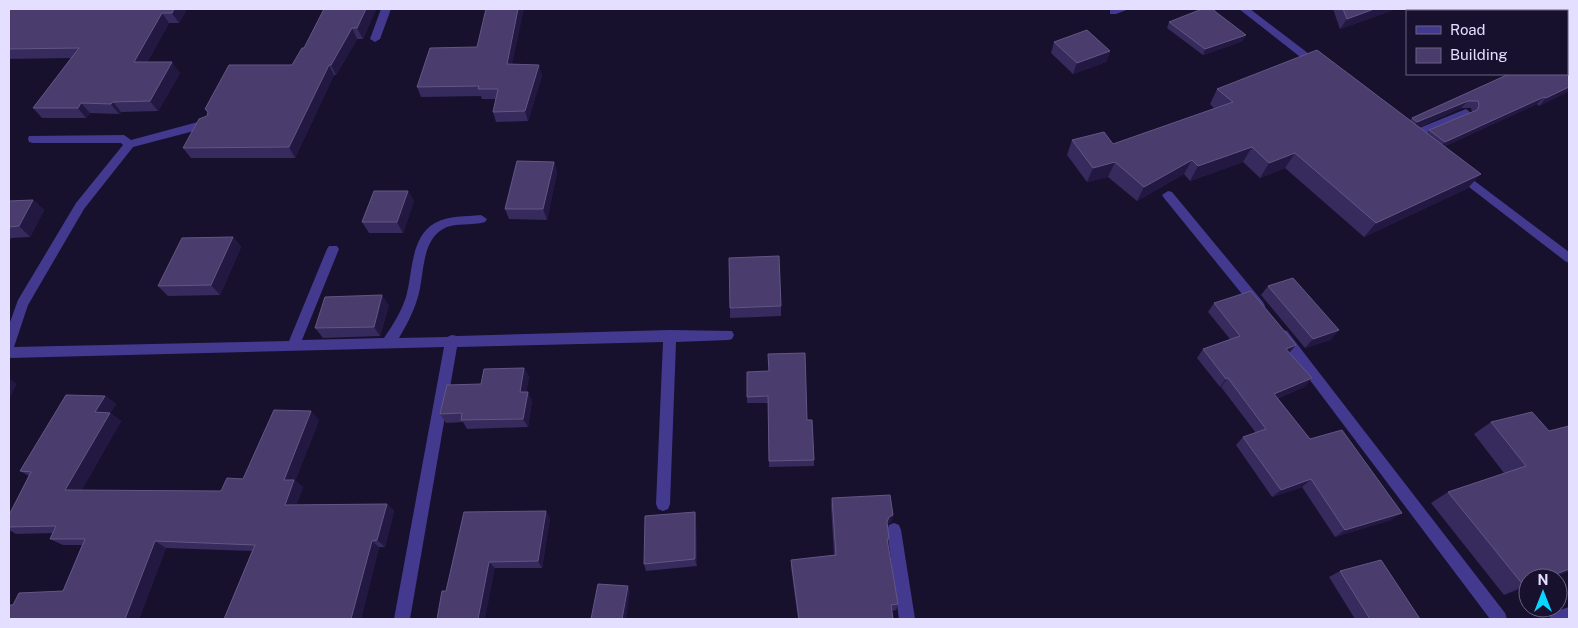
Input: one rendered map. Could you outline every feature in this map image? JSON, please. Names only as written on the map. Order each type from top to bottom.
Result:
[{"type":"street","points":[[375,39],[386,9]]},
{"type":"street","points":[[1113,12],[1124,9]]},
{"type":"street","points":[[1244,9],[1323,70]]},
{"type":"street","points":[[1410,136],[1466,113]]},
{"type":"street","points":[[9,344],[22,304],[80,206],[129,144],[209,123]]},
{"type":"street","points":[[33,139],[124,139],[129,144]]},
{"type":"street","points":[[1448,165],[1569,258]]},
{"type":"street","points":[[1168,195],[1302,358],[1499,619]]},
{"type":"street","points":[[390,342],[403,320],[412,294],[424,243],[430,232],[441,225],[481,219]]},
{"type":"street","points":[[294,345],[334,248]]},
{"type":"street","points":[[663,504],[670,335]]},
{"type":"street","points":[[9,353],[452,340],[728,335]]},
{"type":"street","points":[[402,619],[452,340]]},
{"type":"street","points":[[894,530],[907,619]]},
{"type":"street","points":[[1557,619],[1569,615]]},
{"type":"building","points":[[9,9],[174,9],[172,13],[162,13],[134,62],[172,62],[150,101],[113,102],[111,104],[81,103],[78,108],[33,108],[79,48],[9,49]]},
{"type":"building","points":[[324,9],[366,9],[357,28],[352,28],[331,65],[329,65],[289,147],[183,148],[199,119],[207,116],[208,112],[205,109],[229,65],[292,65],[302,48],[304,48]]},
{"type":"building","points":[[486,9],[518,9],[507,64],[539,65],[525,111],[493,112],[498,89],[478,89],[479,86],[417,87],[430,48],[477,47]]},
{"type":"building","points":[[1202,9],[1212,9],[1246,35],[1205,49],[1169,22]]},
{"type":"building","points":[[1343,9],[1374,9],[1347,19]]},
{"type":"building","points":[[1087,30],[1110,51],[1077,63],[1054,42]]},
{"type":"building","points":[[1317,50],[1481,174],[1376,223],[1295,153],[1269,163],[1252,147],[1198,166],[1192,160],[1144,187],[1115,162],[1093,168],[1072,140],[1104,132],[1113,144],[1233,102],[1217,89]]},
{"type":"building","points":[[1569,62],[1569,87],[1445,142],[1429,130],[1477,110],[1479,106],[1478,101],[1468,101],[1417,122],[1412,118],[1507,75],[1568,75]]},
{"type":"building","points":[[517,161],[554,162],[543,209],[505,209]]},
{"type":"building","points":[[374,191],[408,191],[397,222],[362,222]]},
{"type":"building","points":[[33,200],[19,226],[9,227],[9,201]]},
{"type":"building","points":[[233,237],[211,285],[158,286],[182,238]]},
{"type":"building","points":[[779,256],[781,306],[730,308],[729,258]]},
{"type":"building","points":[[1293,278],[1339,330],[1313,339],[1268,286]]},
{"type":"building","points":[[1251,291],[1296,345],[1286,349],[1312,378],[1274,394],[1310,439],[1342,430],[1402,513],[1345,530],[1311,479],[1281,490],[1243,437],[1266,429],[1228,378],[1226,379],[1203,349],[1240,336],[1214,303]]},
{"type":"building","points":[[382,295],[374,327],[315,328],[325,297]]},
{"type":"building","points":[[805,353],[807,420],[812,420],[814,460],[769,461],[768,396],[747,397],[747,372],[769,371],[768,354]]},
{"type":"building","points":[[524,368],[520,392],[528,392],[523,419],[461,420],[462,413],[440,414],[447,385],[481,384],[484,369]]},
{"type":"building","points":[[66,395],[105,396],[95,412],[110,413],[65,490],[221,491],[227,478],[243,479],[274,410],[311,411],[284,480],[294,480],[285,505],[387,504],[377,540],[372,541],[351,619],[224,619],[255,545],[155,541],[125,619],[9,619],[9,605],[13,605],[19,593],[63,591],[85,539],[50,539],[56,526],[9,527],[9,515],[31,472],[20,471]]},
{"type":"building","points":[[1532,412],[1549,431],[1569,426],[1569,569],[1518,568],[1518,579],[1448,492],[1526,466],[1491,422]]},
{"type":"building","points":[[890,495],[893,515],[889,517],[887,522],[889,539],[887,539],[898,604],[891,605],[893,619],[799,619],[791,560],[836,555],[832,498]]},
{"type":"building","points":[[546,511],[538,561],[489,562],[478,619],[437,619],[442,591],[446,591],[464,512]]},
{"type":"building","points":[[695,512],[695,559],[644,564],[645,516]]},
{"type":"building","points":[[1381,560],[1420,619],[1370,619],[1340,571]]},
{"type":"building","points":[[598,584],[628,586],[622,619],[591,619]]}]
